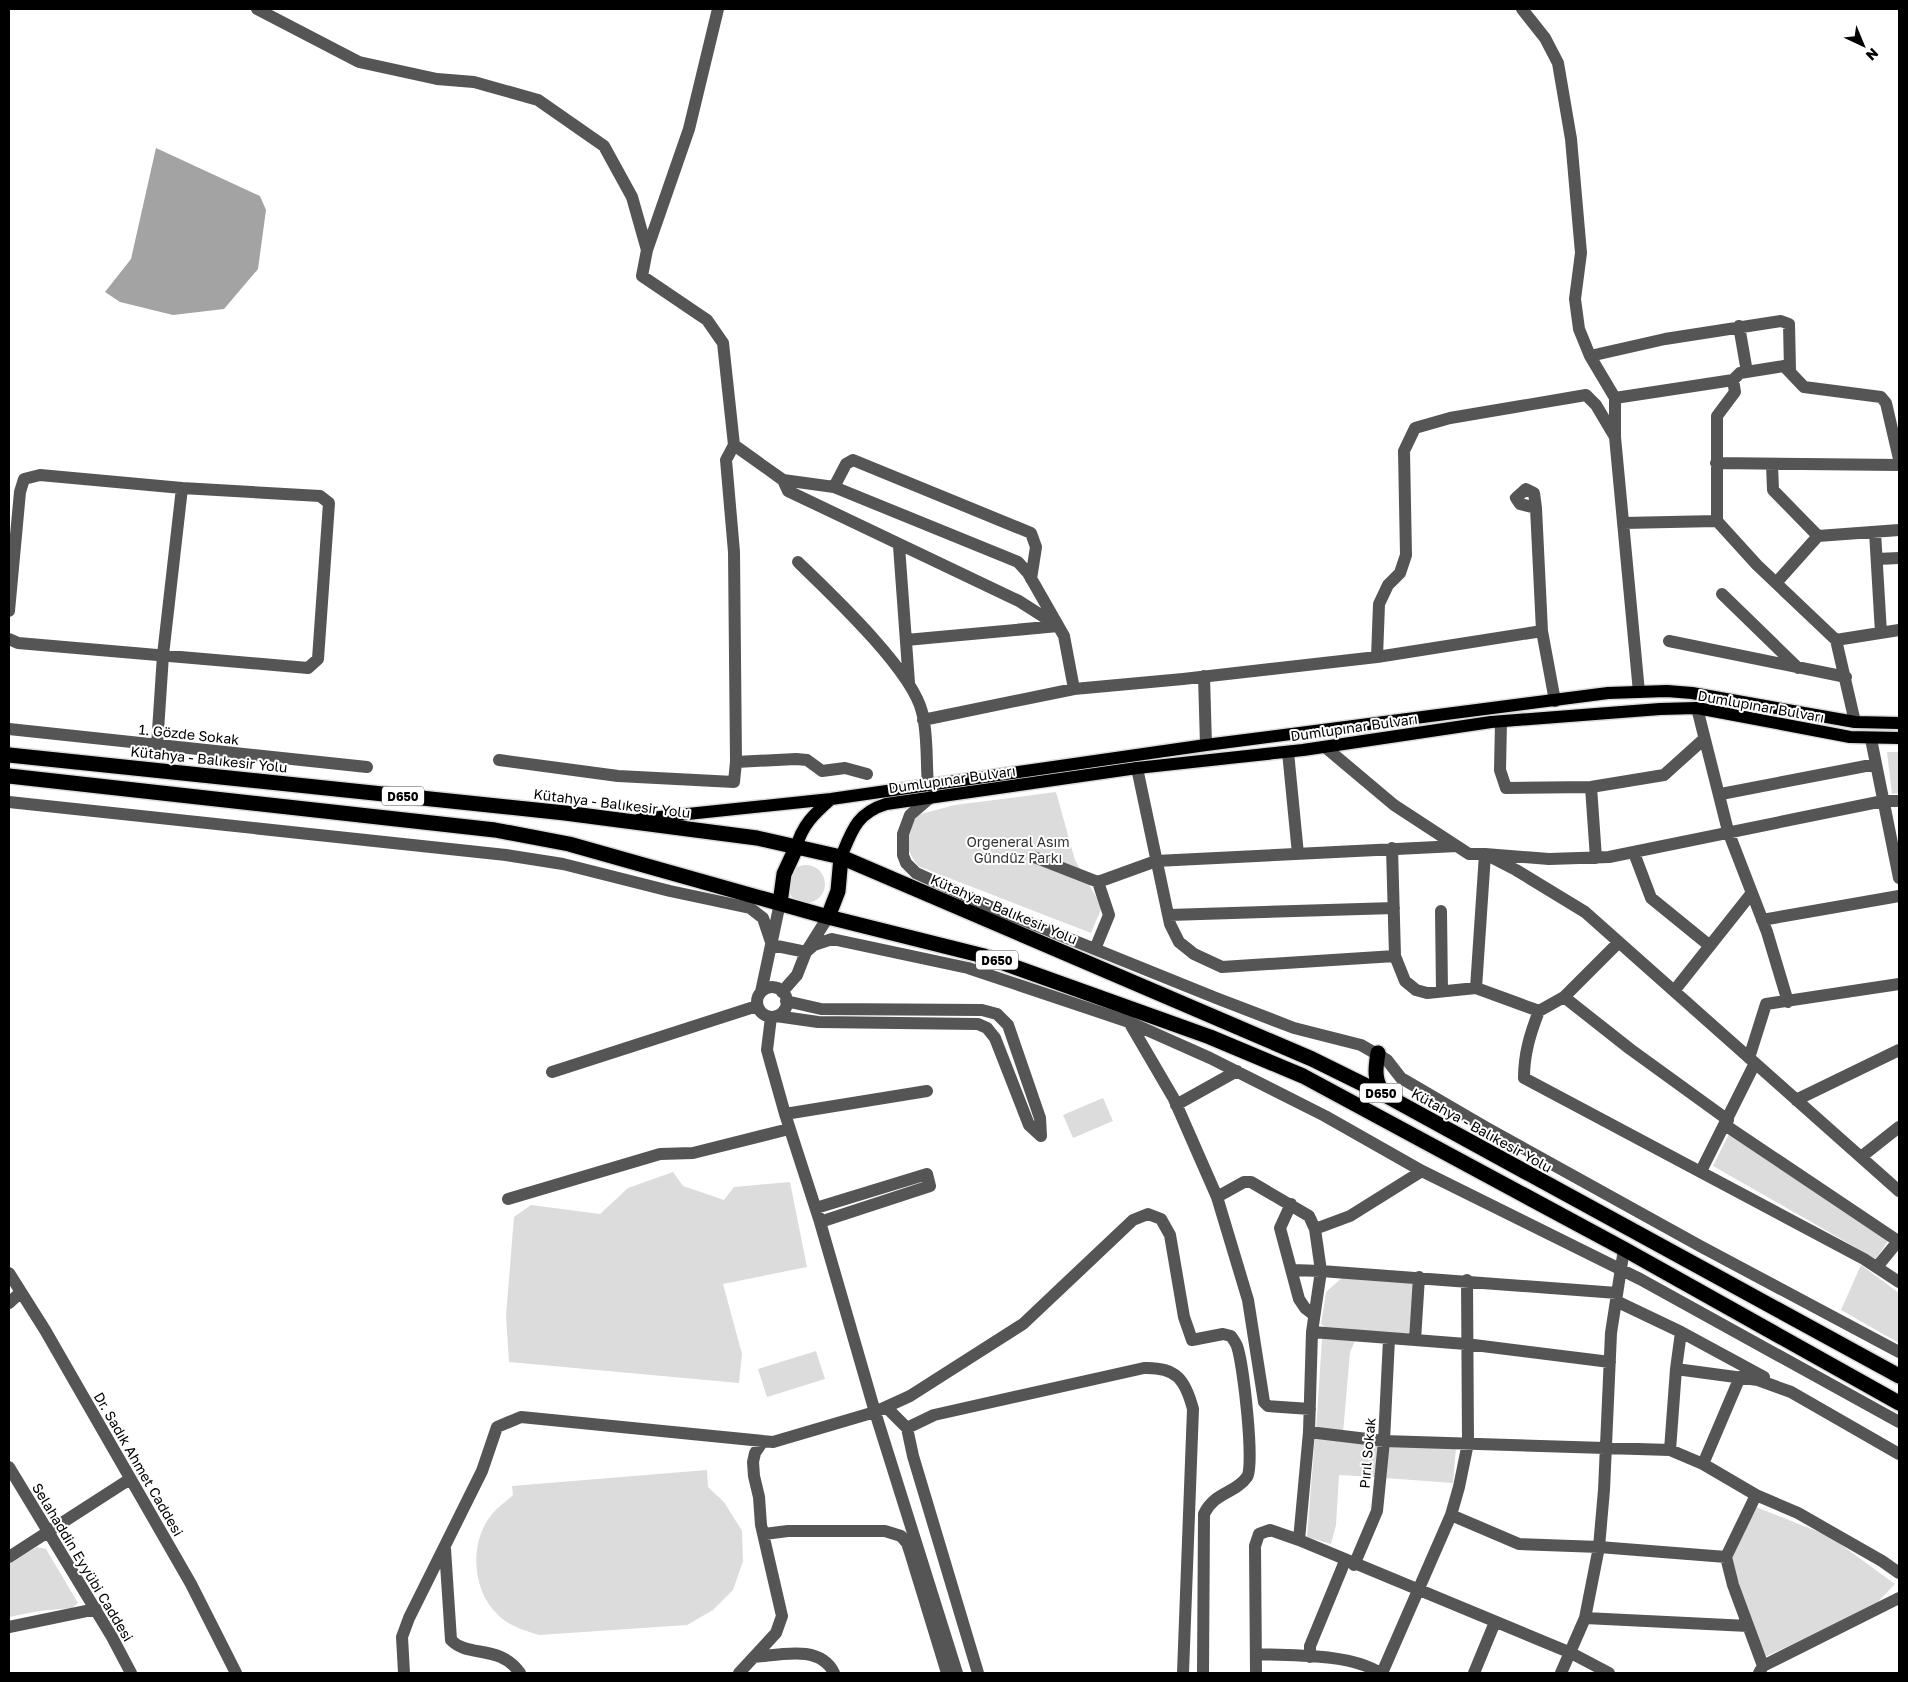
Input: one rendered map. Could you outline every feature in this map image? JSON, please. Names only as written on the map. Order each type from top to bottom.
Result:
[{"type":"highway","name":"Kütahya - Balıkesir Yolu","points":[[9,754],[629,821],[757,838],[841,857],[1312,1059],[1385,1095],[1899,1376]]},
{"type":"highway","name":"D650","points":[[9,776],[495,830],[604,853],[780,903],[825,922],[984,956],[1210,1037],[1303,1076],[1624,1249],[1899,1403]]},
{"type":"highway","points":[[780,903],[784,874],[796,848]]},
{"type":"highway","points":[[825,922],[838,891],[841,857]]},
{"type":"highway","points":[[1378,1053],[1376,1064],[1377,1085],[1385,1095]]},
{"type":"main road","name":"Dumlupınar Bulvarı","points":[[841,857],[854,826],[867,812],[929,791],[1206,745],[1608,693],[1692,693],[1855,722],[1899,723]]},
{"type":"main road","name":"Dumlupınar Bulvarı","points":[[629,821],[720,809],[929,791],[1288,752],[1501,722],[1660,709],[1697,708],[1850,737],[1871,739],[1899,738]]},
{"type":"main road","points":[[796,848],[801,831],[812,816],[831,799]]},
{"type":"street","points":[[257,9],[359,62],[436,79],[474,82],[538,100],[604,146],[632,197],[647,250]]},
{"type":"street","points":[[499,760],[618,776],[734,782],[736,762],[734,552],[726,460],[734,445],[723,343],[707,320],[642,276],[647,250],[689,130],[718,9]]},
{"type":"street","points":[[1522,9],[1545,38],[1558,63],[1571,139],[1581,253],[1576,299],[1579,329],[1590,356],[1615,398],[1615,437],[1639,692]]},
{"type":"street","points":[[1590,356],[1665,339],[1781,321],[1788,324],[1790,370]]},
{"type":"street","points":[[1739,326],[1747,372]]},
{"type":"street","points":[[1615,398],[1733,380],[1740,373],[1784,366],[1790,370],[1804,388],[1880,397],[1886,403],[1899,459]]},
{"type":"street","points":[[1733,380],[1735,392],[1718,416],[1716,463],[1717,521],[1776,583],[1836,640],[1855,722]]},
{"type":"street","points":[[1377,657],[1379,604],[1388,586],[1400,573],[1406,555],[1404,451],[1415,428],[1450,418],[1586,395],[1596,405],[1615,437]]},
{"type":"street","points":[[734,445],[783,480],[834,487],[1018,562],[1031,578],[1064,636],[1074,689]]},
{"type":"street","points":[[834,487],[846,464],[853,460],[1031,533],[1036,547],[1031,578]]},
{"type":"street","points":[[1716,463],[1899,465]]},
{"type":"street","points":[[1772,464],[1773,490],[1818,536]]},
{"type":"street","points":[[9,611],[20,492],[24,479],[40,475],[182,488],[320,496],[329,503],[318,659],[313,666],[299,669],[18,642],[9,639]]},
{"type":"street","points":[[783,480],[788,492],[1019,601],[1058,626]]},
{"type":"street","points":[[157,746],[163,655],[182,488]]},
{"type":"street","points":[[1536,508],[1542,631],[1554,701]]},
{"type":"street","points":[[1623,523],[1717,521]]},
{"type":"street","points":[[1776,583],[1818,536],[1899,530]]},
{"type":"street","points":[[1875,532],[1881,633]]},
{"type":"street","points":[[899,546],[909,683]]},
{"type":"street","points":[[1877,559],[1899,558]]},
{"type":"street","points":[[798,562],[854,619],[909,683],[922,712],[929,791],[910,815],[903,834],[903,855],[906,863],[916,873],[1094,949],[1294,1028],[1361,1044],[1387,1060],[1401,1078],[1485,1127],[1700,1246],[1899,1352]]},
{"type":"street","points":[[1722,594],[1798,668]]},
{"type":"street","points":[[906,640],[1058,626]]},
{"type":"street","points":[[1836,640],[1899,630]]},
{"type":"street","points":[[923,720],[1074,689],[1377,657],[1542,631]]},
{"type":"street","points":[[1670,641],[1846,677]]},
{"type":"street","points":[[1204,676],[1206,745]]},
{"type":"street","points":[[1697,708],[1704,739],[1721,794],[1728,831],[1762,920],[1788,1002]]},
{"type":"street","points":[[1501,722],[1500,770],[1506,788],[1591,787],[1664,775],[1704,739]]},
{"type":"street","name":"1. Gözde Sokak","points":[[9,729],[367,767]]},
{"type":"street","points":[[1871,739],[1899,878]]},
{"type":"street","points":[[1325,747],[1394,805],[1469,854],[1549,859],[1596,858],[1634,852],[1728,831],[1883,801],[1899,801]]},
{"type":"street","points":[[1288,752],[1298,854]]},
{"type":"street","points":[[736,762],[807,760],[822,771],[845,768],[867,774]]},
{"type":"street","points":[[1721,794],[1876,764]]},
{"type":"street","points":[[1137,768],[1170,924],[1179,942],[1194,954],[1222,967],[1395,956]]},
{"type":"street","points":[[1591,787],[1596,858]]},
{"type":"street","points":[[9,802],[496,854],[563,864],[670,891],[750,908],[763,918],[772,945]]},
{"type":"street","points":[[1034,857],[1098,882],[1156,861],[1457,846]]},
{"type":"street","points":[[1392,848],[1395,956],[1405,981],[1416,990],[1427,993],[1476,988],[1539,1011]]},
{"type":"street","points":[[1634,852],[1651,898],[1710,946]]},
{"type":"street","points":[[1485,854],[1516,870],[1585,912],[1899,1191]]},
{"type":"street","points":[[1476,988],[1485,854]]},
{"type":"street","points":[[1094,949],[1109,915],[1098,882]]},
{"type":"street","points":[[1674,991],[1752,894]]},
{"type":"street","points":[[1762,920],[1899,896]]},
{"type":"street","points":[[761,992],[769,987],[784,996],[821,1008],[982,1010],[997,1014],[1008,1025],[1040,1118],[1041,1136],[1029,1125],[995,1038],[987,1028],[978,1024],[818,1022],[762,1014],[757,1006],[780,903]]},
{"type":"street","points":[[1169,915],[1394,908]]},
{"type":"street","points":[[1441,911],[1442,991]]},
{"type":"street","points":[[825,922],[832,939]]},
{"type":"street","points":[[825,922],[806,952],[797,975],[784,996],[784,1010],[774,1016],[767,1050],[789,1129],[880,1410],[957,1673]]},
{"type":"street","points":[[772,945],[806,952],[818,943],[832,939],[968,968],[1129,1022],[1237,1071],[1325,1116],[1618,1286],[1681,1332],[1899,1454]]},
{"type":"street","points":[[1619,942],[1564,997],[1539,1011],[1529,1036],[1524,1061],[1524,1078],[1701,1171],[1877,1267],[1899,1282]]},
{"type":"street","points":[[1701,1171],[1727,1122],[1752,1061],[1766,1004],[1899,984]]},
{"type":"street","points":[[1564,997],[1727,1122],[1899,1240],[1877,1267]]},
{"type":"street","points":[[552,1072],[757,1006]]},
{"type":"street","points":[[1129,1022],[1176,1105],[1217,1197],[1248,1300],[1264,1402],[1268,1406],[1310,1409]]},
{"type":"street","points":[[1796,1100],[1899,1050]]},
{"type":"street","points":[[1176,1105],[1237,1071]]},
{"type":"street","points":[[785,1114],[927,1091]]},
{"type":"street","points":[[1860,1157],[1899,1127]]},
{"type":"street","points":[[508,1199],[660,1154],[693,1153],[789,1129]]},
{"type":"street","points":[[1315,1229],[1350,1216],[1422,1171]]},
{"type":"street","points":[[816,1208],[927,1174],[930,1186],[820,1222]]},
{"type":"street","points":[[1217,1197],[1244,1182],[1251,1182],[1310,1216],[1315,1229],[1321,1271],[1312,1332],[1309,1432],[1299,1540]]},
{"type":"street","points":[[1291,1204],[1280,1228],[1299,1299],[1305,1308],[1314,1315]]},
{"type":"street","points":[[404,1673],[402,1637],[409,1618],[482,1471],[497,1427],[521,1417],[773,1442],[880,1410],[910,1396],[1023,1324],[1133,1220],[1148,1214],[1162,1219],[1170,1235],[1184,1317],[1192,1340],[1223,1334],[1231,1336],[1237,1345],[1247,1409],[1250,1465],[1247,1476],[1238,1486],[1214,1499],[1204,1514],[1203,1673]]},
{"type":"street","points":[[1561,1673],[1585,1618],[1599,1547],[1611,1333],[1624,1249]]},
{"type":"street","points":[[1292,1270],[1618,1286],[1640,1279],[1899,1422]]},
{"type":"street","name":"Dr. Sadık Ahmet Caddesi","points":[[9,1273],[191,1584],[236,1673]]},
{"type":"street","points":[[1416,1340],[1419,1277]]},
{"type":"street","points":[[1256,1654],[1310,1657],[1358,1663],[1381,1673],[1451,1516],[1468,1443],[1466,1280]]},
{"type":"street","points":[[9,1303],[21,1292]]},
{"type":"street","points":[[1312,1332],[1466,1344],[1610,1362]]},
{"type":"street","points":[[1670,1450],[1676,1369],[1681,1332]]},
{"type":"street","name":"Pırıl Sokak","points":[[1310,1657],[1310,1646],[1377,1511],[1384,1441],[1389,1339]]},
{"type":"street","points":[[908,1428],[934,1415],[1144,1368],[1160,1367],[1172,1372],[1188,1390],[1193,1409],[1183,1673]]},
{"type":"street","points":[[1676,1369],[1758,1380],[1791,1392]]},
{"type":"street","points":[[1703,1464],[1740,1377]]},
{"type":"street","points":[[880,1410],[908,1428],[912,1456],[978,1673]]},
{"type":"street","points":[[1309,1432],[1384,1441],[1670,1450],[1703,1464],[1756,1494],[1808,1518],[1899,1573]]},
{"type":"street","points":[[739,1673],[776,1633],[782,1616],[764,1534],[753,1462],[755,1453],[763,1441]]},
{"type":"street","name":"Selahaddin Eyyübi Caddesi","points":[[9,1467],[96,1609],[131,1673]]},
{"type":"street","points":[[9,1557],[130,1479]]},
{"type":"street","points":[[1756,1494],[1726,1557],[1761,1670],[1899,1598]]},
{"type":"street","points":[[1451,1516],[1519,1544],[1599,1547],[1726,1557]]},
{"type":"street","points":[[1256,1673],[1255,1546],[1260,1534],[1270,1530],[1299,1540],[1350,1563],[1570,1653],[1609,1673]]},
{"type":"street","points":[[764,1534],[788,1531],[885,1531],[901,1536],[907,1542],[947,1673]]},
{"type":"street","points":[[445,1547],[451,1640],[460,1648],[477,1649],[501,1658],[514,1665],[520,1673]]},
{"type":"street","points":[[9,1627],[96,1609]]},
{"type":"street","points":[[1585,1618],[1748,1626]]},
{"type":"street","points":[[1474,1673],[1495,1622]]},
{"type":"street","points":[[754,1657],[810,1654],[825,1660],[834,1673]]},
{"type":"green space","points":[[1887,752],[1899,752],[1899,793],[1892,794]]},
{"type":"green space","name":"Orgeneral Asım Gündüz Parkı","points":[[1056,792],[1075,860],[1102,907],[1091,933],[918,866],[913,859],[907,841],[910,829],[917,815],[955,805]]},
{"type":"green space","points":[[806,865],[820,870],[825,884],[820,898],[806,903],[792,898],[787,884],[792,870]]},
{"type":"green space","points":[[1103,1098],[1113,1121],[1073,1138],[1063,1115]]},
{"type":"green space","points":[[1729,1134],[1888,1241],[1876,1259],[1713,1166]]},
{"type":"green space","points":[[673,1172],[683,1186],[724,1200],[734,1187],[790,1182],[807,1267],[723,1284],[742,1354],[739,1383],[509,1362],[506,1316],[514,1217],[531,1205],[600,1214],[628,1188]]},
{"type":"green space","points":[[1861,1265],[1899,1293],[1899,1343],[1841,1310]]},
{"type":"green space","points":[[1343,1277],[1415,1281],[1411,1335],[1327,1329],[1321,1324],[1326,1292]]},
{"type":"green space","points":[[1322,1339],[1355,1341],[1350,1352],[1343,1433],[1316,1430]]},
{"type":"green space","points":[[816,1351],[825,1379],[767,1397],[758,1369]]},
{"type":"green space","points":[[1315,1437],[1380,1444],[1375,1477],[1339,1475],[1336,1525],[1331,1544],[1307,1537]]},
{"type":"green space","points":[[1388,1444],[1456,1448],[1453,1483],[1385,1478]]},
{"type":"green space","points":[[707,1470],[708,1487],[724,1502],[742,1531],[743,1561],[733,1590],[713,1610],[687,1625],[539,1635],[507,1622],[489,1605],[478,1579],[477,1551],[485,1524],[495,1510],[513,1495],[512,1486]]},
{"type":"green space","points":[[1756,1507],[1829,1536],[1895,1584],[1874,1606],[1765,1657],[1728,1566]]},
{"type":"green space","points":[[37,1547],[46,1549],[78,1603],[72,1608],[39,1611],[9,1617],[9,1563]]},
{"type":"shaded area","points":[[156,148],[260,196],[266,210],[258,269],[224,309],[173,315],[120,302],[105,292],[131,259]]}]
